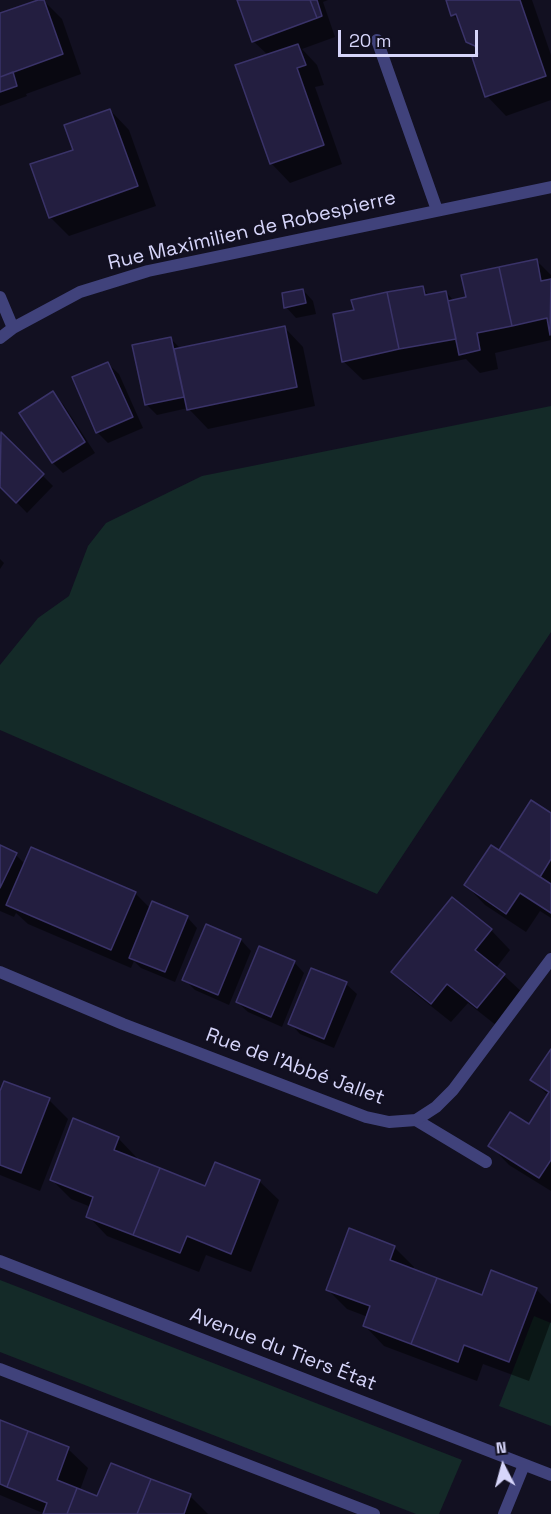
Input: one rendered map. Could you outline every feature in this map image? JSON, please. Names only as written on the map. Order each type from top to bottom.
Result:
[{"type":"street","points":[[377,40],[437,210]]},
{"type":"street","name":"Rue Maximilien de Robespierre","points":[[0,338],[13,328],[80,292],[148,271],[551,187]]},
{"type":"street","points":[[0,297],[13,328]]},
{"type":"street","points":[[486,1162],[416,1120],[436,1107],[453,1090],[551,959]]},
{"type":"street","name":"Rue de l'Abbé Jallet","points":[[0,972],[123,1024],[366,1117],[389,1122],[416,1120]]},
{"type":"street","name":"Avenue du Tiers État","points":[[0,1261],[551,1475]]},
{"type":"street","points":[[0,1369],[374,1514]]},
{"type":"street","points":[[504,1514],[524,1465]]},
{"type":"green space","points":[[551,406],[551,632],[377,894],[0,730],[0,665],[38,618],[69,596],[88,546],[106,523],[202,476]]},
{"type":"green space","points":[[0,1280],[462,1460],[439,1514],[416,1514],[0,1352]]},
{"type":"green space","points":[[534,1316],[551,1323],[551,1426],[499,1406]]},
{"type":"building","points":[[44,0],[63,54],[0,77],[0,13]]},
{"type":"building","points":[[237,0],[310,0],[317,18],[252,42]]},
{"type":"building","points":[[310,0],[317,0],[322,16],[317,18]]},
{"type":"building","points":[[446,0],[520,0],[546,76],[485,97],[472,57],[478,54],[475,46],[466,42],[456,14],[451,16]]},
{"type":"building","points":[[298,44],[306,65],[297,68],[324,145],[270,164],[235,65]]},
{"type":"building","points":[[13,72],[17,86],[0,92],[0,77]]},
{"type":"building","points":[[110,109],[138,186],[49,218],[30,164],[73,150],[64,125]]},
{"type":"building","points":[[537,259],[541,281],[551,279],[550,335],[547,318],[512,326],[499,267]]},
{"type":"building","points":[[499,267],[512,326],[477,333],[480,350],[459,355],[448,301],[466,297],[461,275]]},
{"type":"building","points":[[423,286],[425,295],[446,291],[456,339],[399,349],[387,292]]},
{"type":"building","points":[[303,289],[306,303],[284,308],[282,293]]},
{"type":"building","points":[[387,292],[399,349],[342,362],[333,314],[354,310],[351,300]]},
{"type":"building","points":[[285,326],[297,387],[187,410],[174,349]]},
{"type":"building","points":[[171,337],[184,397],[145,405],[132,345]]},
{"type":"building","points":[[108,362],[133,417],[96,433],[72,377]]},
{"type":"building","points":[[53,391],[85,442],[52,463],[19,413]]},
{"type":"building","points":[[1,432],[44,474],[16,503],[0,487]]},
{"type":"building","points":[[531,800],[551,813],[551,859],[540,877],[499,850]]},
{"type":"building","points":[[0,845],[17,853],[0,888]]},
{"type":"building","points":[[491,845],[551,884],[551,913],[520,893],[506,914],[464,885]]},
{"type":"building","points":[[31,847],[136,892],[111,950],[6,905]]},
{"type":"building","points":[[452,897],[492,929],[475,950],[505,974],[477,1008],[447,984],[431,1004],[391,972]]},
{"type":"building","points":[[152,901],[188,916],[165,972],[129,958]]},
{"type":"building","points":[[206,924],[241,939],[218,995],[182,980]]},
{"type":"building","points":[[259,946],[295,961],[271,1017],[236,1002]]},
{"type":"building","points":[[311,968],[347,982],[324,1039],[288,1024]]},
{"type":"building","points":[[551,1049],[551,1160],[539,1178],[488,1146],[510,1112],[529,1124],[549,1092],[530,1080]]},
{"type":"building","points":[[4,1081],[50,1098],[21,1173],[0,1165],[0,1091]]},
{"type":"building","points":[[73,1118],[119,1137],[114,1150],[160,1168],[133,1235],[86,1217],[93,1197],[50,1180]]},
{"type":"building","points":[[215,1162],[260,1180],[231,1254],[187,1236],[180,1253],[133,1235],[160,1168],[205,1186]]},
{"type":"building","points":[[349,1228],[395,1246],[390,1260],[437,1278],[411,1344],[363,1326],[370,1306],[326,1290]]},
{"type":"building","points":[[491,1270],[537,1288],[509,1362],[464,1345],[458,1362],[411,1344],[437,1278],[482,1295]]},
{"type":"building","points":[[0,1420],[28,1431],[7,1487],[0,1484]]},
{"type":"building","points":[[28,1431],[69,1447],[57,1480],[77,1488],[67,1514],[43,1514],[47,1503],[7,1487]]},
{"type":"building","points":[[111,1463],[151,1479],[137,1514],[67,1514],[77,1488],[97,1496]]},
{"type":"building","points":[[151,1479],[191,1494],[184,1514],[137,1514]]}]
